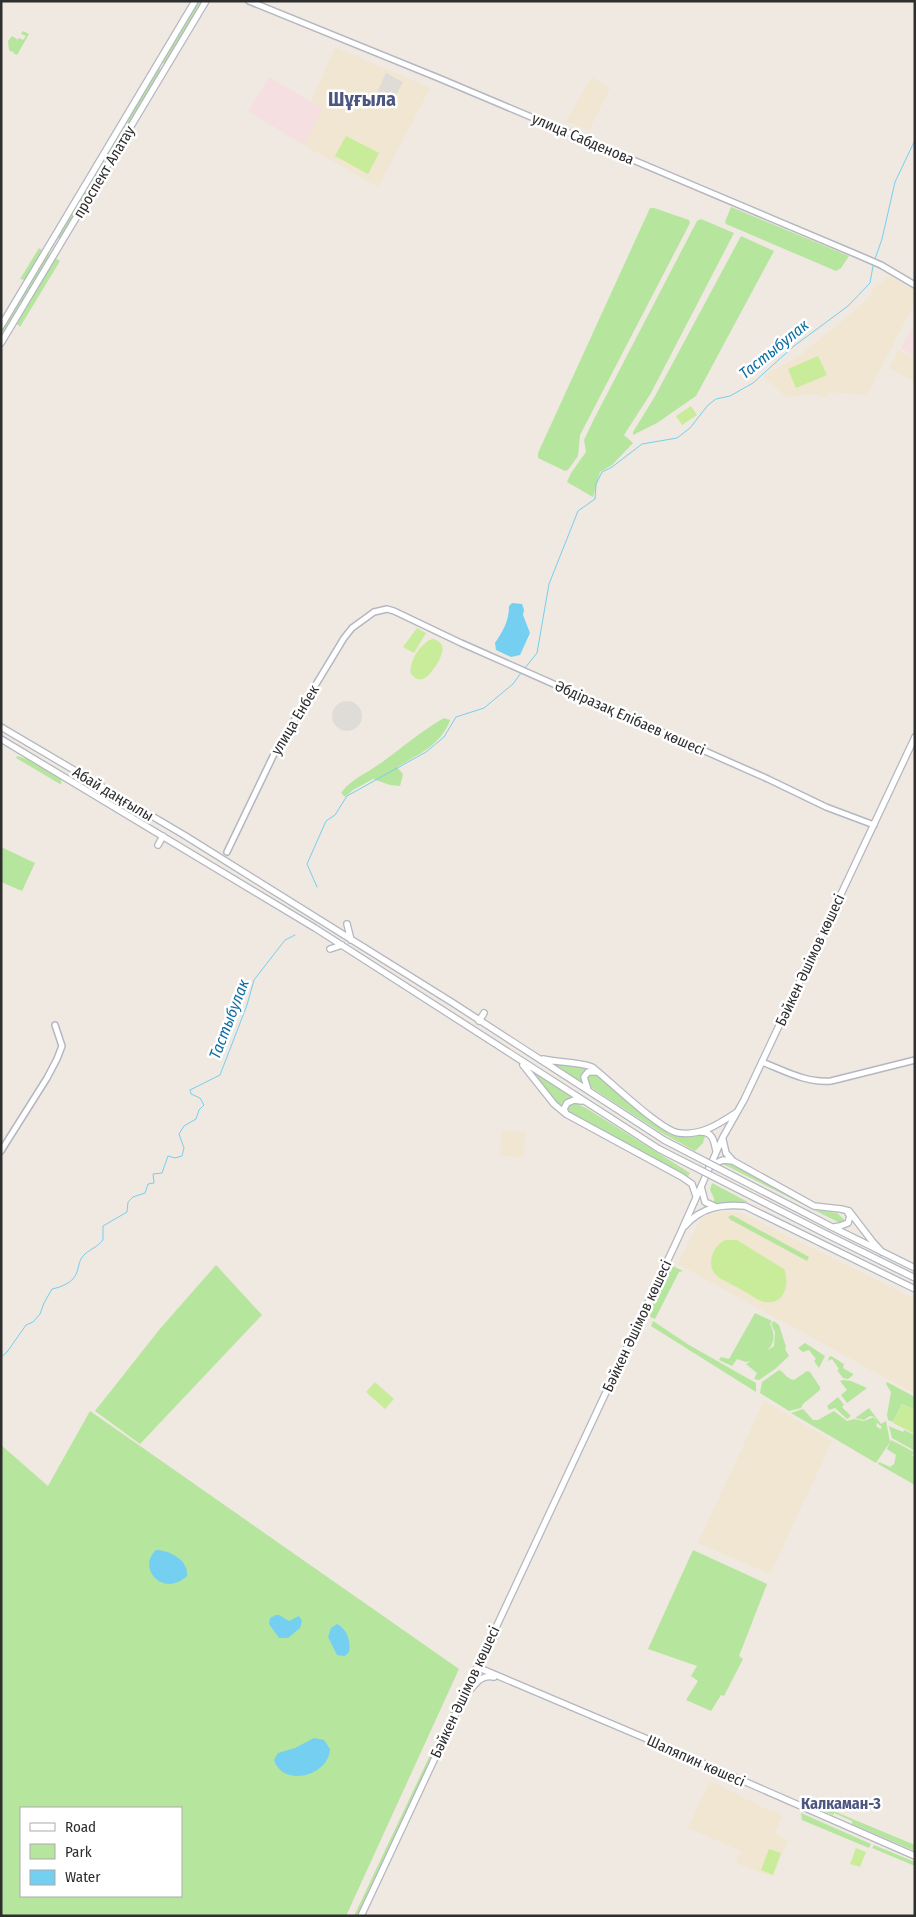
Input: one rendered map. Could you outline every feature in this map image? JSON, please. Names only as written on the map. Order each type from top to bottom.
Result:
[{"type":"main road","name":"проспект Алатау","points":[[1,326],[195,1]]},
{"type":"main road","name":"проспект Алатау","points":[[2,340],[206,1]]},
{"type":"main road","points":[[159,63],[166,68]]},
{"type":"main road","name":"Абай даңғылы","points":[[1,727],[170,827],[468,1013],[664,1140],[915,1268]]},
{"type":"main road","name":"Бәйкен Әшімов көшесі","points":[[361,1916],[682,1230],[716,1151],[739,1111],[915,737]]},
{"type":"main road","points":[[1,739],[342,945],[462,1024],[659,1148],[915,1278]]},
{"type":"main road","points":[[170,827],[174,820]]},
{"type":"main road","points":[[158,845],[163,836]]},
{"type":"main road","points":[[347,924],[351,940]]},
{"type":"main road","points":[[330,949],[342,945]]},
{"type":"main road","points":[[462,1024],[468,1013]]},
{"type":"main road","points":[[479,1020],[484,1013]]},
{"type":"main road","points":[[537,1057],[553,1062],[586,1065],[598,1072],[670,1131],[686,1134],[705,1132],[711,1135],[716,1151]]},
{"type":"main road","points":[[517,1058],[531,1072],[554,1104],[566,1114],[682,1177],[692,1184],[696,1196]]},
{"type":"main road","points":[[588,1090],[584,1077],[588,1072],[598,1072]]},
{"type":"main road","points":[[566,1114],[564,1109],[567,1103],[574,1100],[583,1101]]},
{"type":"main road","points":[[699,1132],[714,1126],[739,1111]]},
{"type":"main road","points":[[723,1137],[726,1153],[733,1161],[814,1206],[845,1209],[853,1215],[882,1252]]},
{"type":"main road","points":[[709,1166],[722,1160],[733,1161]]},
{"type":"main road","points":[[682,1177],[692,1181],[705,1175]]},
{"type":"main road","points":[[701,1186],[706,1202],[714,1206]]},
{"type":"main road","points":[[682,1230],[694,1217],[714,1206],[736,1205],[751,1208],[915,1289]]},
{"type":"main road","points":[[832,1227],[848,1223],[850,1216],[845,1209]]},
{"type":"main road","name":"Шаляпин көшесі","points":[[477,1668],[509,1680],[915,1856]]},
{"type":"main road","points":[[460,1702],[482,1677],[488,1675],[509,1680]]},
{"type":"street","name":"улица Сабденова","points":[[248,1],[441,79],[732,201],[882,265],[915,285]]},
{"type":"street","name":"Әбдіразақ Елібаев көшесі","points":[[387,609],[760,775],[826,807],[874,825]]},
{"type":"street","name":"улица Енбек","points":[[227,852],[275,752],[339,644],[352,628],[367,616],[387,609]]},
{"type":"street","points":[[1,1152],[57,1059],[62,1046],[55,1025]]},
{"type":"street","points":[[762,1062],[802,1079],[818,1082],[831,1081],[915,1060]]},
{"type":"shaded area","points":[[335,47],[430,88],[378,187],[304,145],[322,109],[311,102]]},
{"type":"shaded area","points":[[386,73],[403,82],[393,101],[388,99],[390,95],[384,92],[381,95],[377,93]]},
{"type":"shaded area","points":[[269,77],[323,109],[304,145],[248,111]]},
{"type":"shaded area","points":[[592,77],[610,88],[589,130],[566,121]]},
{"type":"shaded area","points":[[889,276],[915,291],[915,302],[867,395],[830,392],[827,398],[815,394],[786,397],[763,376],[799,356],[852,313],[871,296],[872,289]]},
{"type":"shaded area","points":[[915,322],[915,357],[901,348]]},
{"type":"shaded area","points":[[899,350],[915,359],[915,382],[889,368]]},
{"type":"shaded area","points":[[347,701],[358,705],[362,716],[358,727],[347,731],[336,727],[332,716],[336,705]]},
{"type":"shaded area","points":[[502,1130],[526,1132],[523,1158],[500,1155]]},
{"type":"shaded area","points":[[724,1211],[741,1213],[915,1299],[915,1394],[678,1264],[700,1220],[710,1214]]},
{"type":"shaded area","points":[[764,1401],[832,1441],[770,1574],[698,1543]]},
{"type":"shaded area","points":[[710,1781],[772,1812],[774,1809],[782,1815],[775,1834],[788,1840],[773,1877],[736,1863],[741,1851],[688,1828]]},
{"type":"green space","points":[[197,1],[203,1],[164,64],[162,61]]},
{"type":"green space","points":[[23,31],[29,34],[17,55],[13,53],[14,51],[9,50],[8,41],[12,36],[17,39],[16,41],[19,38],[23,40],[26,36],[21,34]]},
{"type":"green space","points":[[158,68],[162,70],[108,157],[106,154]]},
{"type":"green space","points":[[346,136],[379,153],[368,174],[335,156]]},
{"type":"green space","points":[[102,162],[106,164],[61,239],[57,237]]},
{"type":"green space","points":[[731,207],[849,256],[841,268],[836,271],[726,224],[725,222]]},
{"type":"green space","points":[[650,208],[689,220],[690,223],[580,435],[578,456],[568,470],[565,471],[538,458],[538,453]]},
{"type":"green space","points":[[701,219],[734,233],[651,393],[624,435],[633,443],[612,465],[600,472],[593,497],[567,482],[586,452],[584,440],[594,419],[697,221]]},
{"type":"green space","points":[[741,236],[774,251],[696,396],[657,423],[633,435],[633,432],[654,398]]},
{"type":"green space","points":[[39,248],[43,251],[26,280],[20,279]]},
{"type":"green space","points":[[47,253],[51,256],[4,334],[1,330]]},
{"type":"green space","points":[[55,258],[60,261],[20,327],[17,321]]},
{"type":"green space","points":[[818,356],[827,375],[796,388],[788,369]]},
{"type":"green space","points":[[691,406],[697,415],[682,425],[676,416]]},
{"type":"green space","points":[[417,628],[426,633],[414,653],[403,647]]},
{"type":"green space","points":[[433,639],[441,643],[441,657],[426,678],[415,678],[411,674],[414,658],[424,644]]},
{"type":"green space","points":[[444,718],[450,720],[441,736],[421,753],[397,767],[403,774],[400,786],[390,785],[373,779],[353,790],[345,797],[341,793],[354,780]]},
{"type":"green space","points":[[17,756],[27,759],[60,779],[62,783],[60,784],[16,758]]},
{"type":"green space","points":[[1,847],[35,863],[22,891],[1,882]]},
{"type":"green space","points":[[553,1065],[578,1065],[589,1068],[582,1074],[583,1084]]},
{"type":"green space","points":[[535,1073],[573,1098],[564,1101],[562,1110],[551,1098]]},
{"type":"green space","points":[[589,1074],[596,1075],[669,1134],[705,1136],[703,1143],[695,1151],[660,1132],[592,1088],[588,1084],[586,1077]]},
{"type":"green space","points":[[571,1103],[576,1103],[586,1108],[690,1173],[688,1176],[681,1173],[582,1122],[569,1113],[567,1107]]},
{"type":"green space","points":[[721,1163],[732,1164],[815,1210],[837,1213],[846,1221],[841,1224]]},
{"type":"green space","points":[[712,1183],[748,1202],[714,1203],[710,1190]]},
{"type":"green space","points":[[732,1215],[809,1257],[807,1261],[731,1220],[728,1217]]},
{"type":"green space","points":[[725,1240],[737,1240],[784,1269],[786,1286],[781,1297],[772,1302],[762,1301],[723,1280],[713,1272],[712,1256],[717,1247]]},
{"type":"green space","points":[[216,1265],[262,1315],[140,1444],[95,1411],[159,1330]]},
{"type":"green space","points":[[671,1265],[683,1271],[679,1272],[655,1319],[648,1316]]},
{"type":"green space","points":[[755,1313],[772,1321],[770,1324],[774,1338],[768,1350],[774,1346],[775,1332],[771,1324],[774,1321],[779,1325],[785,1349],[789,1356],[759,1380],[754,1379],[757,1373],[746,1364],[751,1361],[746,1362],[737,1359],[732,1366],[719,1360],[721,1357],[729,1359]]},
{"type":"green space","points":[[653,1321],[689,1345],[756,1383],[756,1392],[651,1326]]},
{"type":"green space","points":[[805,1343],[825,1356],[819,1368],[814,1361],[816,1359],[809,1350],[803,1352],[798,1348]]},
{"type":"green space","points":[[831,1356],[844,1364],[843,1368],[853,1375],[848,1379],[843,1378],[832,1359],[828,1361]]},
{"type":"green space","points":[[779,1370],[794,1380],[807,1371],[810,1372],[820,1390],[803,1404],[801,1408],[789,1411],[760,1393],[762,1382]]},
{"type":"green space","points":[[840,1381],[851,1381],[867,1388],[847,1403],[841,1395],[847,1390]]},
{"type":"green space","points":[[375,1382],[394,1399],[385,1409],[366,1392]]},
{"type":"green space","points":[[887,1382],[915,1397],[915,1410],[902,1404],[893,1422],[888,1420],[887,1415],[891,1392],[886,1384]]},
{"type":"green space","points":[[838,1397],[844,1405],[842,1407],[851,1416],[847,1419],[835,1408],[829,1410],[827,1406]]},
{"type":"green space","points":[[902,1404],[915,1410],[915,1434],[893,1423]]},
{"type":"green space","points":[[869,1408],[881,1424],[886,1421],[890,1442],[876,1463],[791,1413],[803,1409],[813,1420],[818,1420],[834,1411],[847,1421],[854,1419],[864,1421],[874,1417],[876,1421],[875,1417],[870,1416],[864,1420],[855,1418]],"holes":[[[876,1422],[882,1427],[880,1429],[876,1426]]]},
{"type":"green space","points":[[90,1411],[459,1669],[346,1916],[1,1916],[1,1445],[48,1486]]},
{"type":"green space","points":[[889,1426],[915,1435],[915,1451],[892,1438]]},
{"type":"green space","points":[[891,1440],[914,1452],[912,1456],[915,1457],[915,1485],[878,1464],[879,1462],[890,1467],[894,1464],[896,1455],[887,1449]]},
{"type":"green space","points":[[693,1550],[767,1584],[739,1656],[743,1659],[724,1696],[721,1695],[711,1711],[686,1700],[698,1681],[691,1676],[697,1666],[648,1649]]},
{"type":"green space","points":[[468,1675],[470,1676],[357,1916],[354,1916]]},
{"type":"green space","points":[[819,1805],[915,1845],[915,1851],[852,1824],[852,1821],[834,1813],[833,1815],[819,1809]]},
{"type":"green space","points":[[801,1813],[871,1844],[869,1848],[802,1820]]},
{"type":"green space","points":[[874,1845],[915,1862],[915,1866],[872,1848]]},
{"type":"green space","points":[[856,1848],[866,1852],[860,1867],[850,1864]]},
{"type":"green space","points":[[769,1849],[781,1853],[773,1875],[761,1870]]},
{"type":"water","points":[[512,603],[522,604],[523,615],[530,633],[520,655],[511,657],[496,650],[495,643],[505,626],[509,606]]},
{"type":"water","points":[[156,1550],[167,1552],[177,1557],[185,1565],[187,1576],[178,1582],[170,1584],[155,1578],[149,1565],[151,1557]]},
{"type":"water","points":[[276,1615],[289,1621],[299,1616],[302,1621],[300,1628],[288,1638],[279,1638],[269,1624],[270,1618]]},
{"type":"water","points":[[337,1624],[346,1632],[349,1640],[349,1652],[345,1656],[337,1655],[328,1637],[331,1628]]},
{"type":"water","points":[[314,1738],[324,1740],[330,1749],[328,1758],[322,1766],[314,1772],[295,1776],[286,1774],[279,1769],[274,1760],[278,1753],[295,1748]]},
{"type":"waterway","name":"Тастыбулак","points":[[875,259],[882,239],[895,182],[915,140]]},
{"type":"waterway","name":"Тастыбулак","points":[[525,668],[537,653],[549,584],[578,511],[595,499],[596,484],[602,472],[612,467],[642,444],[677,438],[690,428],[708,405],[716,399],[730,396],[753,383],[794,346],[848,306],[870,283],[873,266]]},
{"type":"waterway","name":"Тастыбулак","points":[[317,887],[307,864],[326,821],[335,815],[347,796],[426,752],[444,737],[456,717],[484,708],[513,684],[521,673]]},
{"type":"waterway","name":"Тастыбулак","points":[[1,1357],[7,1352],[26,1325],[33,1322],[40,1314],[52,1289],[64,1285],[73,1279],[83,1256],[103,1240],[103,1226],[127,1212],[128,1202],[133,1197],[145,1193],[148,1184],[154,1183],[153,1174],[162,1173],[168,1156],[175,1158],[182,1156],[184,1148],[179,1134],[184,1126],[196,1119],[199,1110],[204,1105],[200,1098],[191,1094],[190,1090],[220,1075],[247,1005],[254,980],[285,940],[295,935]]},
{"type":"district","name":"Шұғыла","points":[[362,99]]},
{"type":"district","name":"Калкаман-3","points":[[841,1803]]}]
